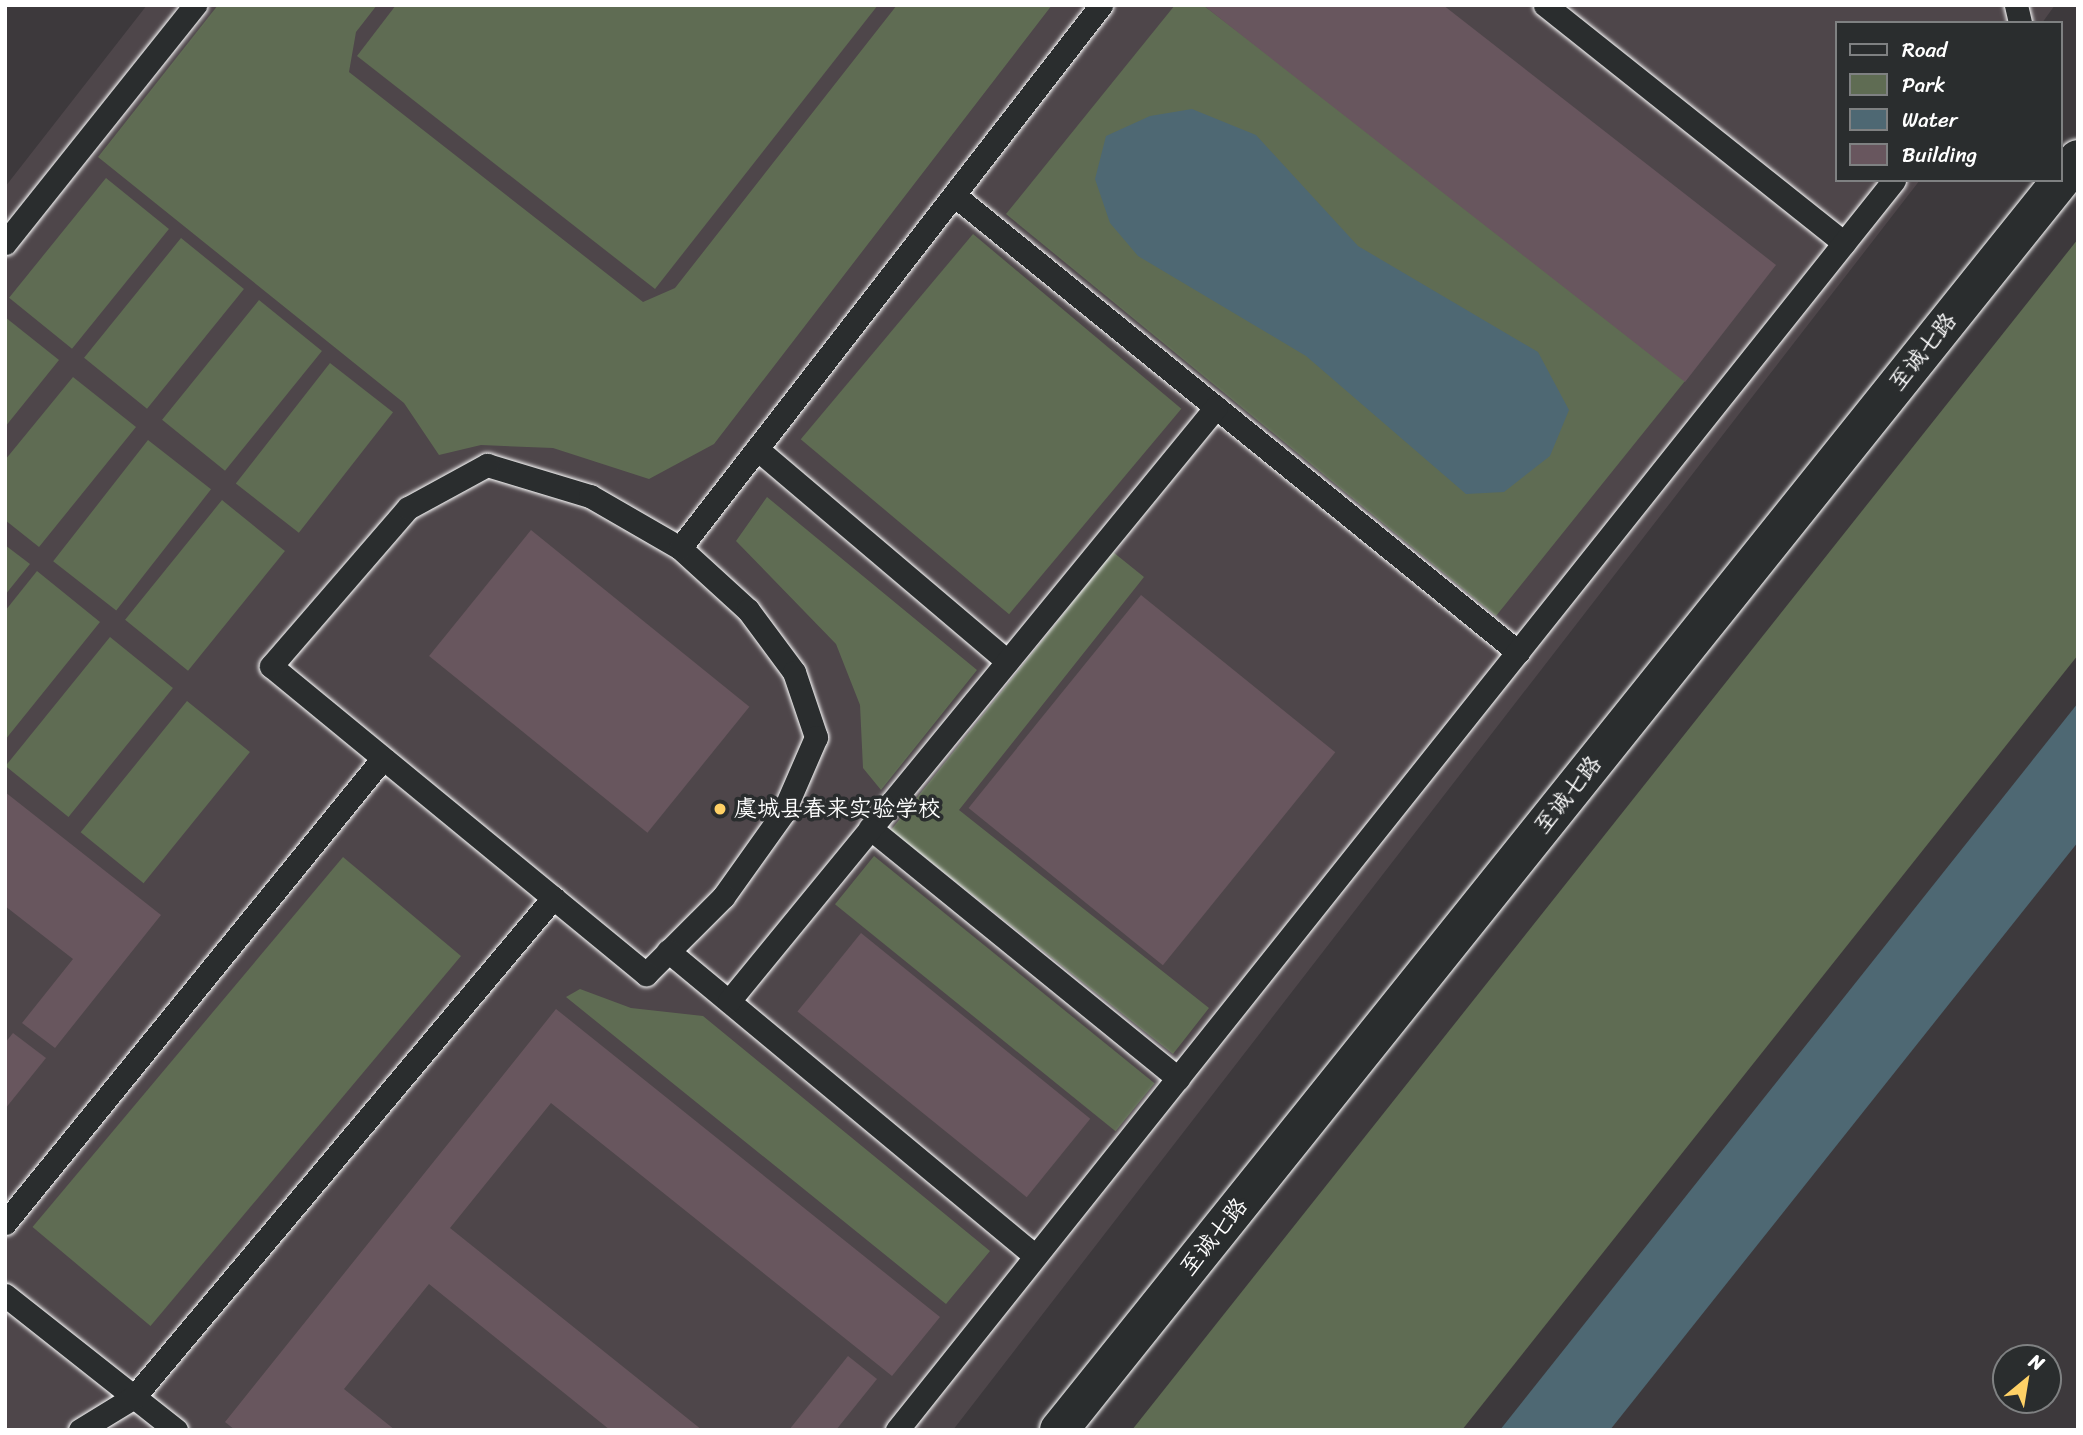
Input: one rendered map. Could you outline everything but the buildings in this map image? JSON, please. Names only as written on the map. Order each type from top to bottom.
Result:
[{"type":"main road","name":"至诚七路","points":[[2062,179],[2078,159]]},
{"type":"main road","name":"至诚七路","points":[[1059,1430],[2060,182]]},
{"type":"lane","points":[[5,243],[195,5]]},
{"type":"lane","points":[[680,548],[1101,5]]},
{"type":"lane","points":[[1545,5],[1844,243]]},
{"type":"lane","points":[[897,1430],[1892,182]]},
{"type":"lane","points":[[954,195],[1518,652]]},
{"type":"lane","points":[[729,1001],[1216,407]]},
{"type":"lane","points":[[757,449],[1007,661]]},
{"type":"lane","points":[[487,465],[590,496],[680,548],[748,610],[794,672],[816,737],[783,813],[723,897],[646,974],[271,666],[408,508],[487,465]]},
{"type":"lane","points":[[5,1223],[383,758]]},
{"type":"lane","points":[[870,828],[1178,1077]]},
{"type":"lane","points":[[80,1430],[134,1397],[553,898]]},
{"type":"lane","points":[[668,951],[1035,1256]]},
{"type":"lane","points":[[5,1295],[176,1430]]},
{"type":"shaded area","name":"虞城县春来实验学校","points":[[147,5],[2055,5],[2043,21],[1834,21],[1834,182],[1918,182],[953,1430],[5,1430],[5,187]]},
{"type":"green space","points":[[218,5],[377,5],[356,32],[349,72],[643,302],[675,288],[897,5],[1052,5],[714,444],[649,479],[553,448],[481,445],[439,455],[404,403],[98,157]]},
{"type":"green space","points":[[396,5],[878,5],[655,289],[357,56]]},
{"type":"green space","points":[[1175,5],[1203,5],[1689,376],[1496,616],[1006,214]]},
{"type":"green space","points":[[106,178],[169,229],[72,349],[9,298]]},
{"type":"green space","points":[[973,234],[1181,409],[1009,614],[801,439]]},
{"type":"green space","points":[[181,238],[244,289],[147,409],[84,358]]},
{"type":"green space","points":[[2078,239],[2078,655],[1462,1430],[1132,1430]]},
{"type":"green space","points":[[259,300],[322,351],[225,471],[162,420]]},
{"type":"green space","points":[[5,317],[59,360],[5,427]]},
{"type":"green space","points":[[330,363],[393,412],[299,533],[236,484]]},
{"type":"green space","points":[[73,377],[136,427],[39,547],[5,520],[5,460]]},
{"type":"green space","points":[[148,440],[211,489],[116,611],[53,561]]},
{"type":"green space","points":[[767,497],[977,670],[881,790],[863,768],[860,705],[836,644],[736,541]]},
{"type":"green space","points":[[222,500],[285,551],[188,671],[125,620]]},
{"type":"green space","points":[[5,545],[30,564],[5,595]]},
{"type":"green space","points":[[1113,552],[1144,577],[959,810],[1209,1008],[1173,1054],[891,830]]},
{"type":"green space","points":[[37,571],[100,622],[5,740],[5,611]]},
{"type":"green space","points":[[110,637],[173,688],[68,817],[6,766]]},
{"type":"green space","points":[[187,701],[250,752],[144,883],[81,832]]},
{"type":"green space","points":[[874,856],[1155,1083],[1116,1131],[835,904]]},
{"type":"green space","points":[[343,857],[461,956],[151,1326],[33,1227]]},
{"type":"green space","points":[[580,989],[631,1008],[703,1016],[990,1251],[946,1304],[566,997]]},
{"type":"water","points":[[1192,109],[1256,135],[1358,246],[1538,352],[1569,410],[1550,456],[1504,492],[1466,494],[1306,356],[1138,256],[1110,223],[1095,179],[1106,136],[1150,116]]},
{"type":"water","points":[[2078,703],[2078,842],[1610,1430],[1500,1430]]},
{"type":"place","name":"虞城县春来实验学校","points":[[720,809]]}]
